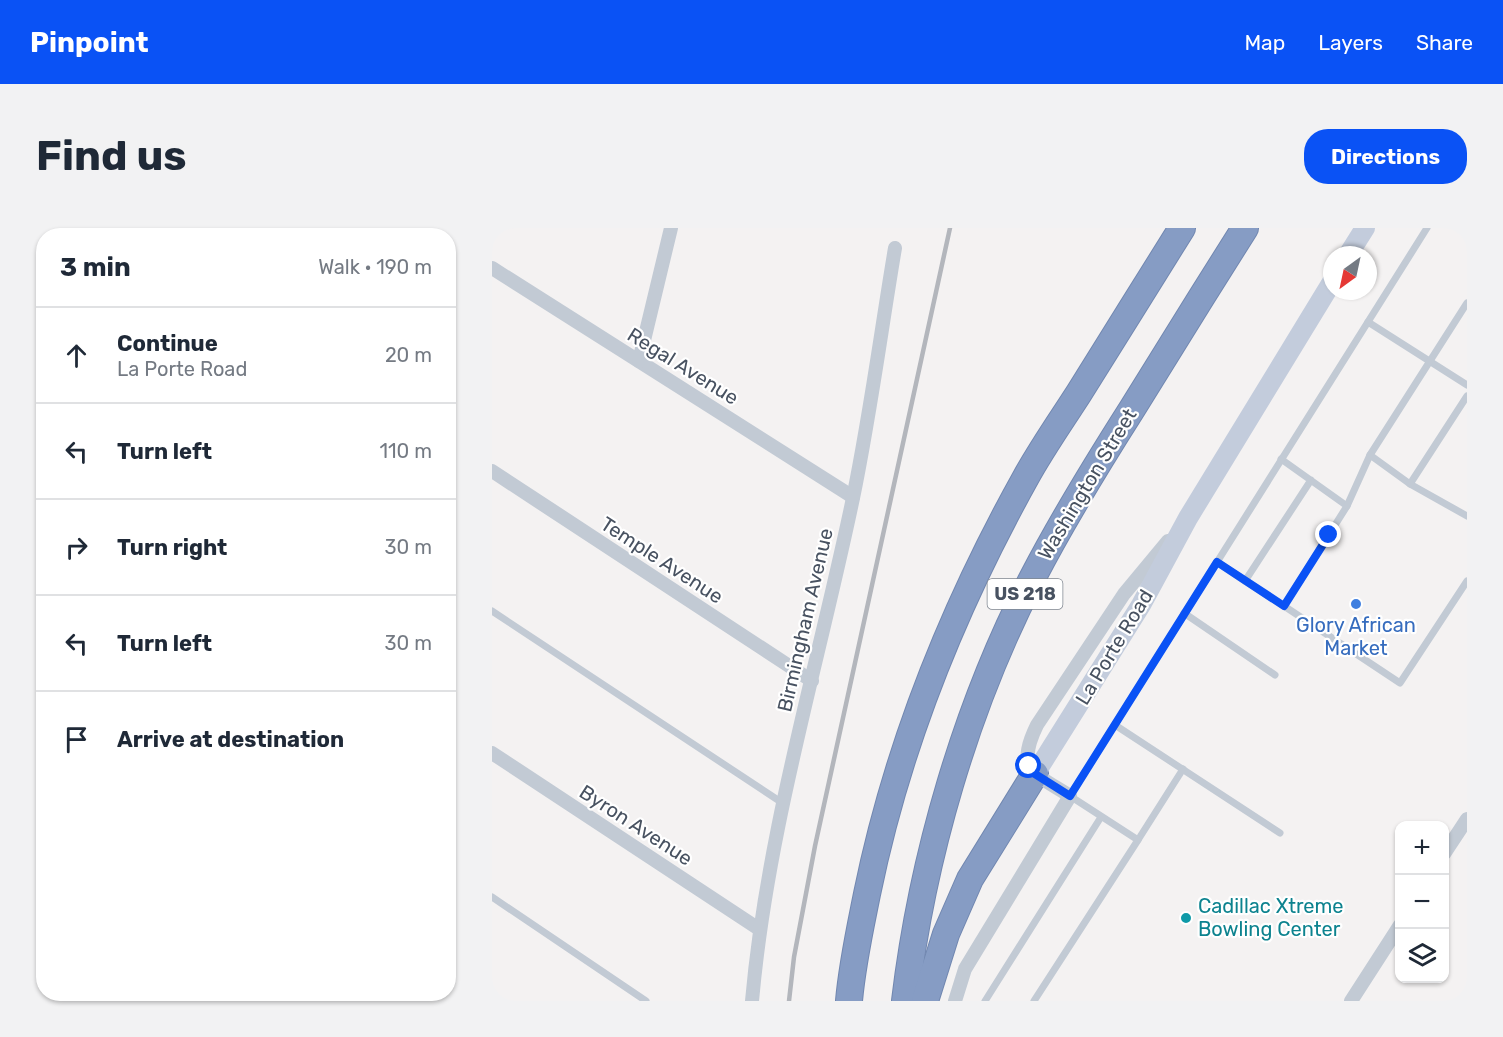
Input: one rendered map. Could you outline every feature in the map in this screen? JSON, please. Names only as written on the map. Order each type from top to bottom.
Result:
[{"type":"highway","name":"US 218","points":[[849,1001],[858,939],[891,794],[933,670],[958,611],[1027,475],[1182,228]]},
{"type":"highway","name":"Washington Street","points":[[905,1001],[913,940],[925,880],[944,807],[960,752],[1006,635],[1032,579],[1074,502],[1245,228]]},
{"type":"highway","points":[[925,1001],[946,934],[970,879],[1035,774]]},
{"type":"street","points":[[639,361],[671,228]]},
{"type":"street","points":[[1354,246],[1365,228]]},
{"type":"street","name":"Birmingham Avenue","points":[[752,1001],[759,929],[784,804],[853,497],[895,248]]},
{"type":"street","name":"Regal Avenue","points":[[492,268],[853,497]]},
{"type":"street","name":"La Porte Road","points":[[1035,774],[1141,605],[1188,518],[1323,297]]},
{"type":"street","name":"Temple Avenue","points":[[492,471],[812,681]]},
{"type":"street","name":"Byron Avenue","points":[[492,753],[759,929]]},
{"type":"street","points":[[955,1001],[965,969],[1070,796],[1035,774]]},
{"type":"street","points":[[1449,846],[1467,819]]},
{"type":"street","points":[[1351,1001],[1397,929]]},
{"type":"lane","points":[[1138,840],[1070,796],[1427,228]]},
{"type":"lane","points":[[1284,606],[1347,506],[1370,455],[1467,303]]},
{"type":"lane","points":[[1368,322],[1467,386]]},
{"type":"lane","points":[[1410,484],[1467,396]]},
{"type":"lane","points":[[1370,455],[1410,484],[1467,516]]},
{"type":"lane","points":[[1281,459],[1347,506]]},
{"type":"lane","points":[[1245,581],[1311,480]]},
{"type":"lane","points":[[1217,562],[1400,682],[1467,581]]},
{"type":"lane","points":[[492,611],[784,804]]},
{"type":"lane","points":[[1184,613],[1275,675]]},
{"type":"lane","points":[[1115,725],[1280,832]]},
{"type":"lane","points":[[1034,1001],[1183,769]]},
{"type":"lane","points":[[985,1001],[1101,817]]},
{"type":"lane","points":[[492,897],[646,1001]]},
{"type":"railway","points":[[789,1001],[794,957],[815,846],[950,228]]},
{"type":"place","name":"Glory African Market","points":[[1356,604]]},
{"type":"place","name":"Cadillac Xtreme Bowling Center","points":[[1186,918]]},
{"type":"route","points":[[1029,766],[1035,774],[1070,796],[1217,562],[1284,606],[1329,535]]}]
